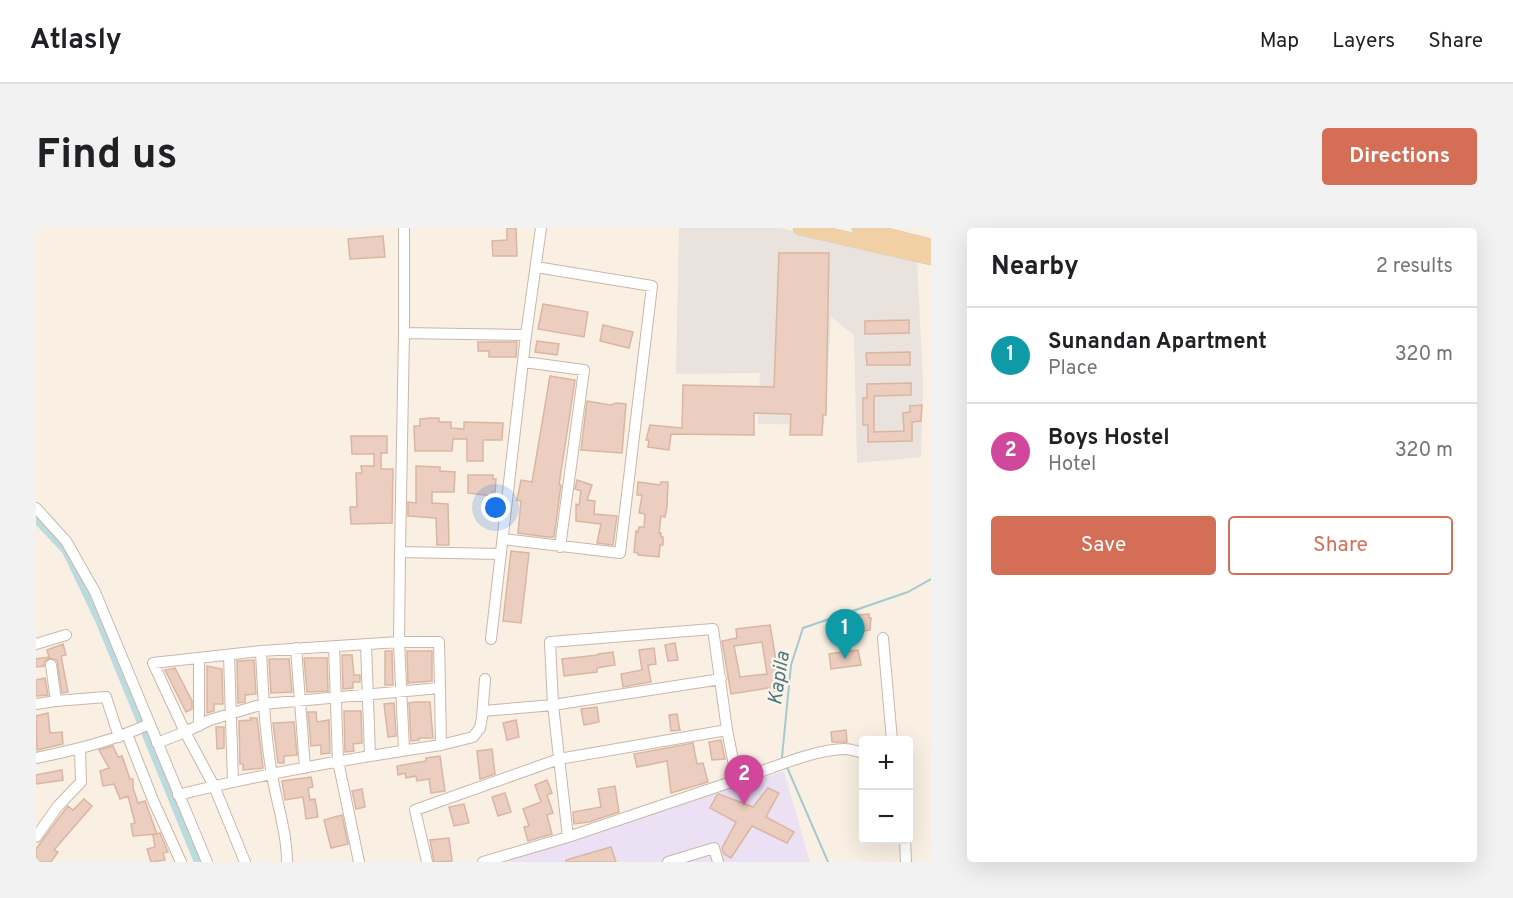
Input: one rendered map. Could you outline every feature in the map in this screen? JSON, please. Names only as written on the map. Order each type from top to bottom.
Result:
[{"type":"main road","points":[[800,228],[931,258]]},
{"type":"main road","points":[[859,228],[931,246]]},
{"type":"street","points":[[404,228],[399,642],[404,750]]},
{"type":"street","points":[[491,639],[526,335],[541,228]]},
{"type":"street","points":[[503,539],[620,553],[652,286],[536,267]]},
{"type":"street","points":[[404,333],[526,335]]},
{"type":"street","points":[[524,362],[584,370],[560,547]]},
{"type":"street","points":[[36,508],[66,541],[94,592],[207,862]]},
{"type":"street","points":[[400,552],[501,554]]},
{"type":"street","points":[[568,837],[553,705],[549,642],[713,629],[727,730],[737,780]]},
{"type":"street","points":[[36,644],[66,636]]},
{"type":"street","points":[[883,638],[892,736]]},
{"type":"street","points":[[245,862],[214,786],[153,663],[296,648],[439,642],[441,745]]},
{"type":"street","points":[[366,644],[370,755]]},
{"type":"street","points":[[334,646],[338,761],[359,862]]},
{"type":"street","points":[[296,648],[305,768]]},
{"type":"street","points":[[261,651],[263,704],[272,774],[287,848],[287,862]]},
{"type":"street","points":[[229,655],[233,782]]},
{"type":"street","points":[[199,658],[199,726]]},
{"type":"street","points":[[51,665],[56,701]]},
{"type":"street","points":[[178,795],[338,761],[441,745],[473,737],[480,728],[485,679]]},
{"type":"street","points":[[483,711],[553,705],[721,679]]},
{"type":"street","points":[[157,743],[230,713],[263,704],[440,688]]},
{"type":"street","points":[[36,704],[106,698],[181,862]]},
{"type":"street","points":[[36,758],[80,749],[123,736],[149,724]]},
{"type":"street","points":[[427,862],[415,810],[559,759],[727,730]]},
{"type":"street","points":[[36,837],[58,806],[81,782],[80,749]]},
{"type":"street","points":[[483,862],[568,837],[797,759],[846,749],[859,752]]},
{"type":"street","points":[[905,844],[906,862]]},
{"type":"street","points":[[668,862],[714,848],[718,862]]},
{"type":"shaded area","points":[[679,228],[780,228],[917,261],[923,383],[921,457],[857,463],[854,335],[831,317],[824,425],[758,424],[760,373],[676,374]]},
{"type":"shaded area","points":[[784,771],[810,862],[508,862],[717,793]]},
{"type":"building","points":[[507,228],[516,228],[517,256],[493,256],[492,241],[507,240]]},
{"type":"building","points":[[383,236],[385,257],[350,259],[348,239]]},
{"type":"building","points":[[779,253],[829,253],[826,415],[823,415],[822,435],[790,435],[791,414],[754,413],[754,435],[671,434],[669,450],[648,447],[649,440],[646,440],[650,425],[682,428],[683,385],[774,387]]},
{"type":"building","points":[[543,304],[588,312],[584,337],[538,329]]},
{"type":"building","points":[[909,320],[909,333],[865,334],[865,321]]},
{"type":"building","points":[[603,325],[633,332],[629,348],[600,341]]},
{"type":"building","points":[[537,341],[559,344],[557,355],[535,352]]},
{"type":"building","points":[[478,342],[517,342],[516,357],[489,357],[489,351],[478,351]]},
{"type":"building","points":[[910,352],[910,365],[867,365],[866,353]]},
{"type":"building","points":[[550,376],[575,380],[559,485],[561,485],[554,537],[518,533],[521,501],[517,500],[521,480],[532,482]]},
{"type":"building","points":[[911,383],[911,395],[874,396],[874,432],[904,431],[903,413],[910,412],[910,406],[922,405],[921,421],[912,422],[912,441],[868,442],[868,425],[863,425],[863,398],[867,398],[867,384]]},
{"type":"building","points":[[587,401],[610,405],[626,404],[622,453],[581,450]]},
{"type":"building","points":[[439,418],[439,422],[451,422],[451,428],[464,429],[464,422],[503,423],[502,440],[483,440],[483,461],[467,461],[467,439],[453,439],[452,451],[415,451],[414,426],[420,426],[420,419]]},
{"type":"building","points":[[351,436],[387,436],[387,453],[381,453],[381,469],[393,469],[392,523],[351,524],[350,507],[357,507],[356,473],[362,473],[361,466],[374,466],[374,454],[352,454]]},
{"type":"building","points":[[416,466],[440,467],[440,471],[455,472],[454,492],[432,492],[432,503],[448,504],[449,545],[437,545],[436,518],[408,516],[408,502],[416,503]]},
{"type":"building","points":[[468,475],[493,475],[493,479],[496,479],[495,492],[492,492],[492,496],[468,493]]},
{"type":"building","points":[[577,480],[592,485],[587,500],[595,501],[594,514],[617,516],[613,545],[597,543],[601,524],[576,521],[576,504],[579,505],[581,491],[575,489]]},
{"type":"building","points":[[638,482],[660,485],[661,482],[668,482],[665,517],[661,516],[659,533],[663,537],[663,545],[660,545],[659,557],[638,555],[634,552],[636,531],[638,532],[639,527],[644,527],[645,514],[639,513],[642,495],[637,495]]},
{"type":"building","points":[[511,551],[529,553],[521,623],[503,621]]},
{"type":"building","points":[[869,614],[870,630],[844,634],[845,616]]},
{"type":"building","points":[[770,625],[781,690],[768,692],[768,688],[731,694],[722,641],[737,638],[736,629]],"holes":[[[762,642],[767,674],[740,677],[734,646]]]},
{"type":"building","points":[[675,643],[678,660],[668,661],[665,645]]},
{"type":"building","points":[[63,644],[66,655],[61,656],[68,692],[62,693],[57,660],[49,658],[44,662],[44,666],[36,667],[36,659],[49,657],[47,650]]},
{"type":"building","points":[[654,648],[656,664],[648,665],[651,682],[623,687],[621,674],[642,670],[639,650]]},
{"type":"building","points":[[858,650],[861,665],[831,669],[829,654]]},
{"type":"building","points":[[385,651],[392,651],[393,685],[385,685]]},
{"type":"building","points":[[407,651],[432,651],[432,681],[408,683]]},
{"type":"building","points":[[613,652],[615,665],[597,668],[597,672],[564,676],[562,659]]},
{"type":"building","points":[[342,655],[352,655],[354,675],[360,675],[360,682],[353,682],[353,688],[343,689]]},
{"type":"building","points":[[304,658],[327,658],[328,691],[307,692]]},
{"type":"building","points":[[269,659],[289,659],[292,692],[271,693]]},
{"type":"building","points":[[254,660],[256,694],[245,695],[245,702],[238,703],[237,661]]},
{"type":"building","points":[[207,666],[222,669],[223,704],[214,704],[214,711],[207,713]]},
{"type":"building","points":[[175,668],[192,701],[192,709],[186,712],[165,670]]},
{"type":"building","points":[[45,678],[48,695],[36,696],[36,680]]},
{"type":"building","points":[[430,702],[433,738],[419,738],[419,740],[411,741],[409,703]]},
{"type":"building","points":[[394,703],[396,736],[388,737],[384,704]]},
{"type":"building","points":[[597,707],[599,722],[584,725],[581,709]]},
{"type":"building","points":[[344,711],[361,711],[362,743],[353,744],[354,751],[345,752]]},
{"type":"building","points":[[308,712],[316,712],[317,722],[329,720],[330,753],[321,754],[321,745],[311,746]]},
{"type":"building","points":[[48,713],[50,733],[62,732],[63,744],[37,750],[36,716]]},
{"type":"building","points":[[677,714],[680,730],[671,731],[669,715]]},
{"type":"building","points":[[250,718],[257,718],[263,768],[243,770],[243,764],[240,764],[239,721],[251,720]]},
{"type":"building","points":[[516,720],[519,737],[507,740],[503,723]]},
{"type":"building","points":[[294,722],[297,755],[284,756],[284,763],[278,763],[273,723]]},
{"type":"building","points":[[216,727],[224,727],[224,748],[217,749]]},
{"type":"building","points":[[846,730],[847,742],[832,742],[831,732]]},
{"type":"building","points":[[721,740],[725,759],[712,760],[709,742]]},
{"type":"building","points":[[693,743],[697,764],[703,763],[708,782],[671,793],[667,761],[637,767],[634,754]]},
{"type":"building","points":[[113,746],[118,757],[122,756],[130,779],[133,779],[133,788],[138,803],[145,801],[157,834],[133,836],[131,824],[135,823],[128,796],[120,799],[114,784],[103,786],[100,771],[109,768],[99,750]]},
{"type":"building","points":[[492,749],[495,774],[480,779],[477,751]]},
{"type":"building","points":[[440,756],[445,791],[431,793],[429,779],[417,781],[416,776],[406,778],[405,773],[398,775],[397,766]]},
{"type":"building","points":[[62,770],[63,780],[36,784],[36,775]]},
{"type":"building","points":[[311,777],[313,787],[308,788],[310,800],[315,799],[318,817],[306,819],[303,797],[285,800],[282,781]]},
{"type":"building","points":[[547,780],[552,793],[547,795],[553,813],[547,815],[552,834],[528,841],[524,827],[529,826],[523,809],[541,802],[535,785]]},
{"type":"building","points":[[615,786],[619,812],[589,822],[574,824],[573,812],[601,807],[598,789]]},
{"type":"building","points":[[768,788],[779,793],[766,817],[794,832],[787,843],[752,826],[731,858],[724,854],[722,848],[736,822],[710,808],[717,795],[753,807]]},
{"type":"building","points":[[362,789],[365,807],[356,809],[352,791]]},
{"type":"building","points":[[505,793],[511,812],[498,816],[492,797]]},
{"type":"building","points":[[84,799],[92,806],[54,850],[58,852],[51,862],[36,862],[36,849],[64,811],[68,806],[73,810]]},
{"type":"building","points":[[464,804],[469,823],[454,826],[449,807]]},
{"type":"building","points":[[342,815],[348,844],[331,848],[324,820]]},
{"type":"building","points":[[160,833],[168,852],[163,853],[165,860],[151,862],[147,849],[155,847],[153,835]]},
{"type":"building","points":[[449,838],[452,861],[434,862],[430,840]]},
{"type":"building","points":[[611,847],[616,862],[566,862],[566,860]]},
{"type":"waterway","points":[[36,519],[66,551],[99,620],[198,862]]},
{"type":"waterway","name":"Kapila","points":[[784,760],[782,757],[791,665],[803,628],[908,592],[931,579]]},
{"type":"waterway","name":"Kapila","points":[[786,765],[828,862]]},
{"type":"place","name":"Sunandan Apartment","points":[[845,659]]},
{"type":"place","name":"Boys Hostel","points":[[744,805]]}]
